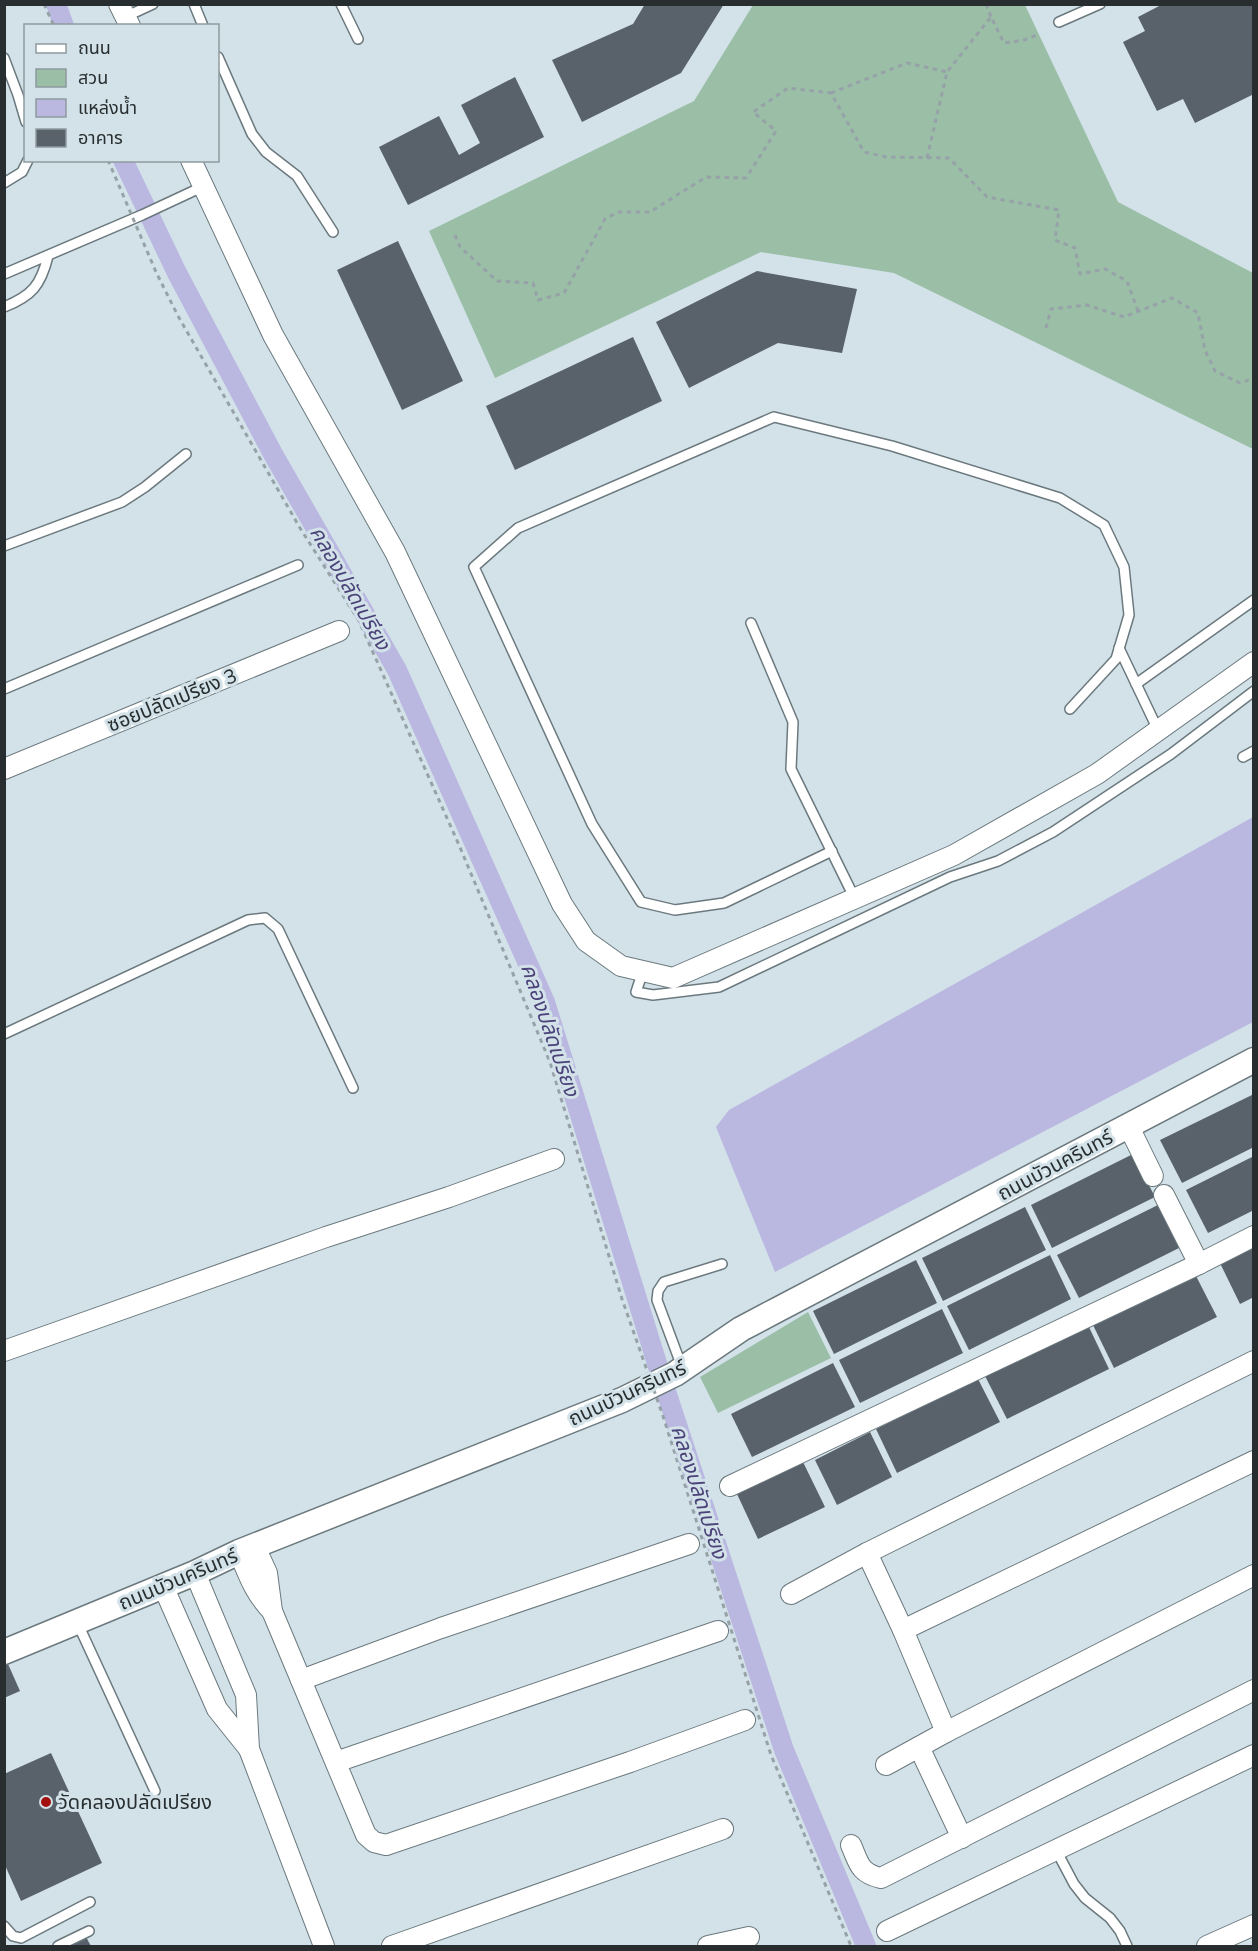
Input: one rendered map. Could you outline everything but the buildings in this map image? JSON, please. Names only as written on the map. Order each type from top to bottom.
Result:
[{"type":"street","points":[[191,162],[273,335],[394,552],[562,904],[586,941],[621,966],[673,978],[954,855],[1097,774],[1254,662]]},
{"type":"street","name":"ซอยปลัดเปรียง 3","points":[[4,769],[339,631]]},
{"type":"street","name":"ถนนบัวนครินทร์","points":[[4,1652],[247,1550],[622,1400],[679,1372],[750,1324],[1254,1060]]},
{"type":"street","points":[[1129,1127],[1153,1176]]},
{"type":"street","points":[[4,1351],[554,1159]]},
{"type":"street","points":[[1164,1195],[1199,1264]]},
{"type":"street","points":[[730,1486],[1254,1236]]},
{"type":"street","points":[[791,1594],[867,1553],[1254,1361]]},
{"type":"street","points":[[903,1630],[1254,1461]]},
{"type":"street","points":[[301,1680],[441,1628],[689,1544]]},
{"type":"street","points":[[247,1550],[267,1573],[272,1611],[366,1834],[374,1842],[386,1845],[630,1762],[745,1720]]},
{"type":"street","points":[[867,1553],[903,1630],[946,1732]]},
{"type":"street","points":[[195,1573],[246,1695],[249,1749],[324,1947]]},
{"type":"street","points":[[886,1765],[1254,1575]]},
{"type":"street","points":[[163,1586],[217,1709],[249,1749]]},
{"type":"street","points":[[336,1762],[718,1631]]},
{"type":"street","points":[[850,1845],[862,1871],[881,1878],[1254,1690]]},
{"type":"street","points":[[919,1747],[962,1838]]},
{"type":"street","points":[[887,1931],[1254,1755]]},
{"type":"street","points":[[392,1947],[723,1829]]},
{"type":"street","points":[[1207,1947],[1254,1925]]},
{"type":"street","points":[[708,1947],[749,1937]]},
{"type":"lane","points":[[125,16],[153,4]]},
{"type":"lane","points":[[194,4],[202,24]]},
{"type":"lane","points":[[340,4],[358,39]]},
{"type":"lane","points":[[1059,22],[1100,4]]},
{"type":"lane","points":[[4,58],[24,116]]},
{"type":"lane","points":[[219,59],[252,134],[266,152],[297,176],[333,232]]},
{"type":"lane","points":[[4,183],[22,172],[27,162]]},
{"type":"lane","points":[[4,274],[202,187]]},
{"type":"lane","points":[[4,307],[20,301],[36,288],[45,271],[48,256]]},
{"type":"lane","points":[[832,851],[724,903],[675,910],[641,902],[592,824],[474,567],[518,528],[774,417],[892,446],[1060,498],[1104,525],[1124,567],[1129,615],[1116,659],[1070,708]]},
{"type":"lane","points":[[4,546],[122,502],[186,454]]},
{"type":"lane","points":[[4,689],[298,565]]},
{"type":"lane","points":[[1136,684],[1254,600]]},
{"type":"lane","points":[[752,622],[792,722],[791,769],[855,899]]},
{"type":"lane","points":[[1119,648],[1158,730]]},
{"type":"lane","points":[[643,971],[636,992],[653,995],[719,987],[950,877],[998,861],[1053,832],[1161,760],[1254,691]]},
{"type":"lane","points":[[1243,757],[1254,751]]},
{"type":"lane","points":[[4,1034],[248,920],[265,918],[278,928],[353,1088]]},
{"type":"lane","points":[[679,1372],[657,1300],[658,1291],[664,1282],[722,1264]]},
{"type":"lane","points":[[77,1622],[155,1791]]},
{"type":"lane","points":[[1056,1850],[1074,1884],[1095,1908],[1110,1918],[1127,1947]]},
{"type":"lane","points":[[4,1926],[13,1936],[21,1938],[90,1902]]},
{"type":"lane","points":[[58,1947],[89,1931]]},
{"type":"path","points":[[44,4],[53,24]]},
{"type":"path","points":[[986,4],[1004,43],[1037,35]]},
{"type":"path","points":[[927,158],[947,72],[991,17]]},
{"type":"path","points":[[455,234],[460,247],[497,281],[532,283],[538,300],[564,293],[605,219],[618,212],[650,212],[706,177],[746,178],[776,131],[753,112],[788,88],[831,93],[907,63],[947,72]]},
{"type":"path","points":[[831,93],[864,152],[886,157],[949,158],[987,197],[1059,210],[1055,240],[1075,248],[1080,274],[1105,269],[1127,281],[1138,311]]},
{"type":"path","points":[[109,162],[138,217],[156,272],[178,316],[300,528],[359,621],[454,835],[550,1062],[622,1299],[663,1416],[771,1755],[851,1947]]},
{"type":"path","points":[[1046,328],[1051,309],[1088,305],[1124,317],[1172,298],[1198,313],[1205,350],[1215,371],[1240,382],[1254,378]]},
{"type":"green space","points":[[753,5],[1025,5],[1118,202],[1253,273],[1253,449],[894,273],[761,252],[495,378],[429,231],[694,101]]},
{"type":"green space","points":[[808,1312],[831,1358],[718,1413],[700,1377]]},
{"type":"water","points":[[1253,817],[1253,1022],[775,1272],[716,1127],[729,1110]]},
{"type":"waterway","name":"คลองปลัดเปรียง","points":[[56,4],[63,24]]},
{"type":"waterway","name":"คลองปลัดเปรียง","points":[[124,162],[177,273],[273,454],[397,670],[545,1002],[660,1373],[784,1750],[866,1946]]},
{"type":"place","name":"วัดคลองปลัดเปรียง","points":[[46,1802]]}]
